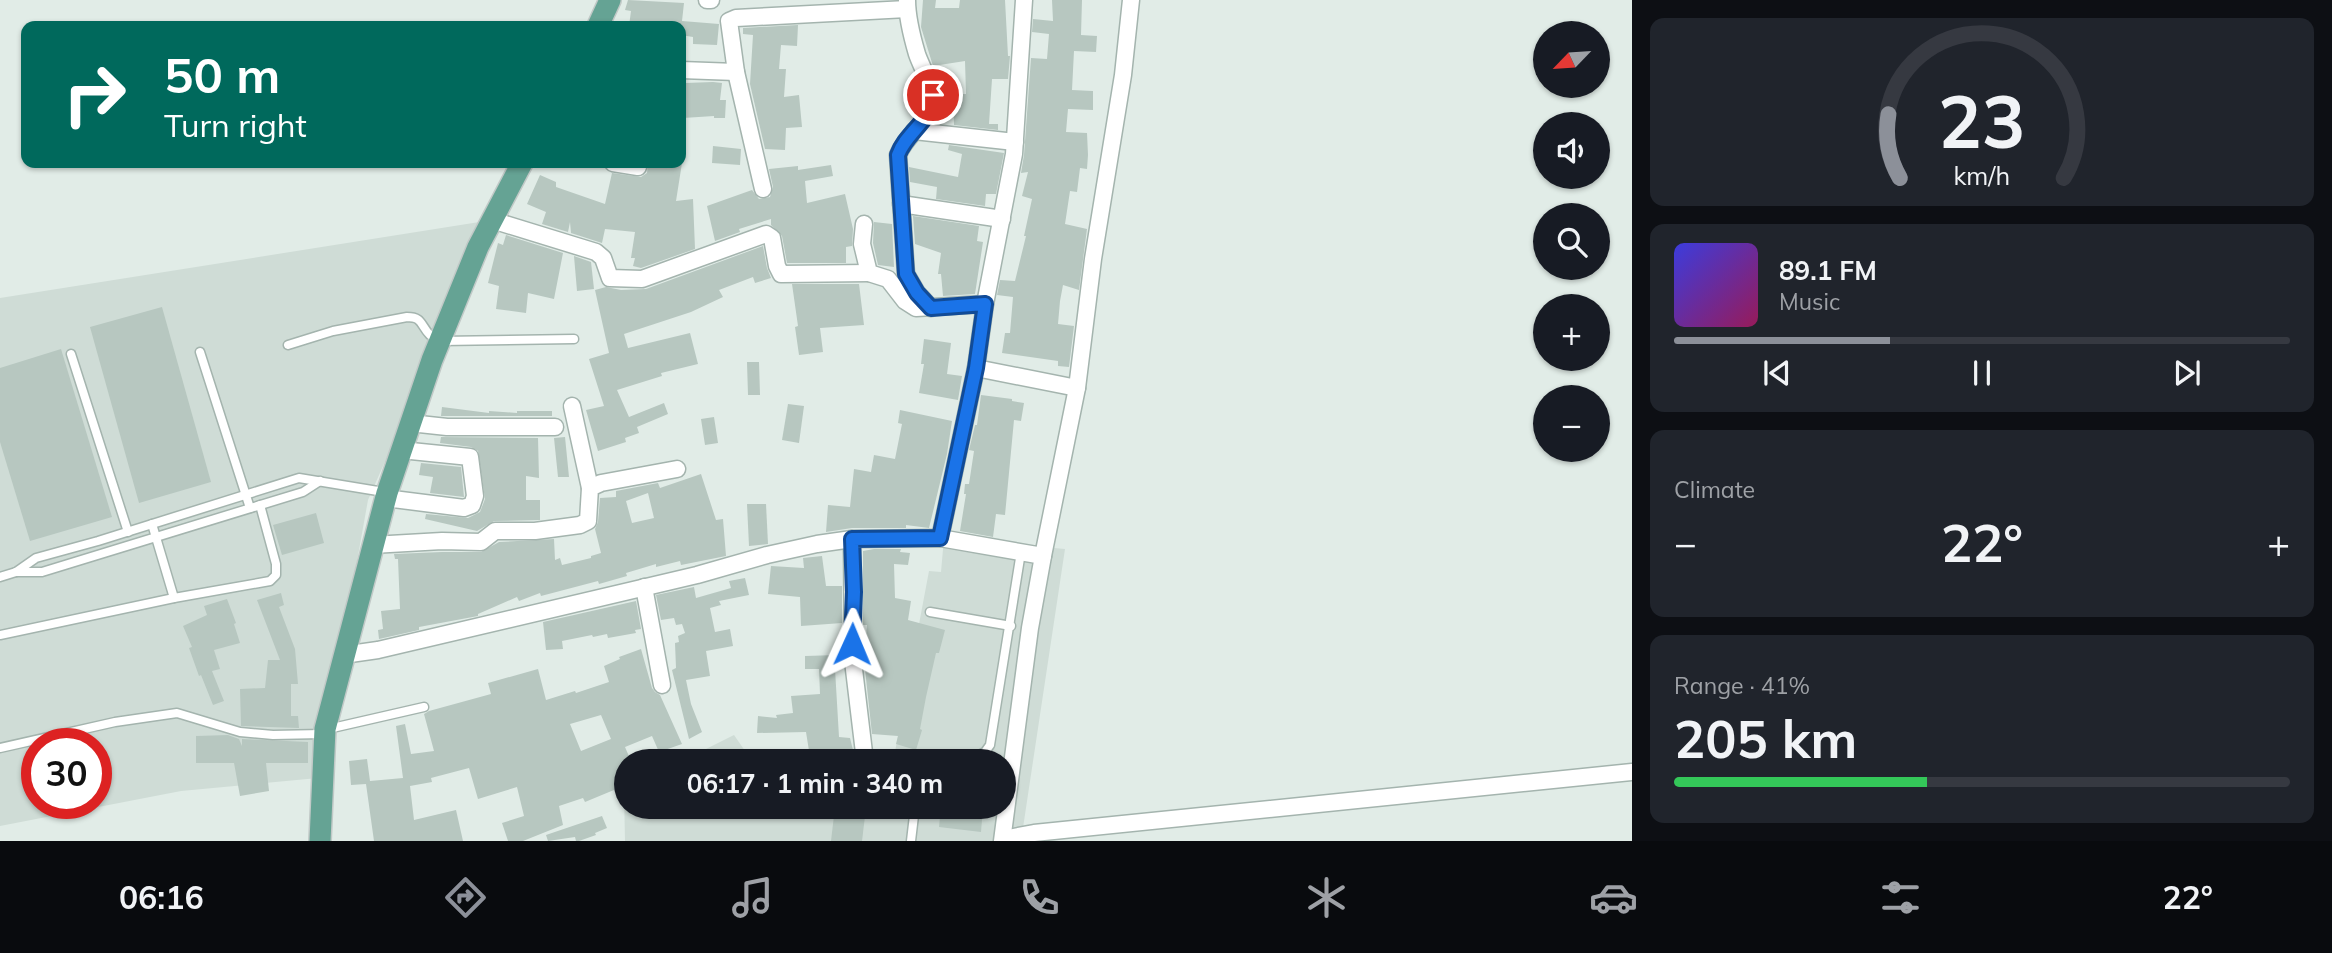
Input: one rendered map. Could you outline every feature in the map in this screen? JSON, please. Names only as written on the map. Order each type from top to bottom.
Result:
[{"type":"main road","points":[[600,21],[610,0]]},
{"type":"main road","points":[[320,841],[325,732],[386,496],[432,360],[478,247],[519,168]]},
{"type":"street","points":[[940,538],[976,368],[1015,142],[1024,0]]},
{"type":"street","points":[[1131,0],[1123,75],[1093,259],[1077,388],[1030,628],[1002,840],[1034,833],[1632,772]]},
{"type":"street","points":[[763,189],[736,72],[728,24],[732,19],[904,7],[933,95],[930,109],[901,146],[898,155],[906,274],[925,308]]},
{"type":"street","points":[[686,70],[736,72]]},
{"type":"street","points":[[914,131],[1015,142]]},
{"type":"street","points":[[901,204],[1002,219]]},
{"type":"street","points":[[492,220],[596,252],[603,258],[610,278],[642,279],[766,234],[772,238],[781,274],[869,273],[888,279],[905,301],[925,308],[985,304]]},
{"type":"street","points":[[864,224],[863,249],[869,273]]},
{"type":"street","points":[[976,368],[1077,388]]},
{"type":"street","points":[[372,545],[481,542],[495,531],[535,531],[580,525],[588,521],[590,488],[572,406]]},
{"type":"street","points":[[410,423],[447,427],[555,427]]},
{"type":"street","points":[[386,496],[464,508],[472,505],[475,496],[470,457],[401,450]]},
{"type":"street","points":[[590,488],[601,483],[677,469]]},
{"type":"street","points":[[343,655],[378,650],[698,575],[773,553],[852,539],[940,538],[1043,556]]},
{"type":"street","points":[[852,539],[853,662],[864,749]]},
{"type":"street","points":[[644,587],[662,685]]},
{"type":"lane","points":[[288,345],[333,331],[407,317],[416,317],[422,321],[430,335],[441,341],[574,339]]},
{"type":"lane","points":[[200,352],[250,508]]},
{"type":"lane","points":[[71,354],[128,532]]},
{"type":"lane","points":[[16,572],[36,558],[299,478],[386,496]]},
{"type":"lane","points":[[0,577],[16,572],[43,572],[303,492],[320,481]]},
{"type":"lane","points":[[0,635],[275,578],[276,564],[261,505]]},
{"type":"lane","points":[[152,524],[174,598]]},
{"type":"lane","points":[[985,749],[990,745],[1021,552]]},
{"type":"lane","points":[[930,612],[1010,626]]},
{"type":"lane","points":[[0,748],[116,722],[177,713],[240,732],[273,735],[325,732],[424,707]]},
{"type":"lane","points":[[911,841],[914,819]]},
{"type":"shaded area","points":[[492,220],[368,500],[318,778],[181,791],[112,804],[112,728],[21,728],[21,819],[36,819],[0,826],[0,298]]},
{"type":"shaded area","points":[[944,538],[1065,549],[1021,841],[625,841],[625,819],[1016,819],[1016,749],[896,749],[929,571],[941,572]]},
{"type":"shaded area","points":[[734,735],[744,749],[706,749]]},
{"type":"building","points":[[628,0],[684,3],[682,21],[630,21],[631,11],[625,10]]},
{"type":"building","points":[[923,0],[936,0],[935,8],[959,8],[960,0],[1005,0],[1010,56],[1008,79],[992,79],[989,124],[998,124],[998,130],[954,125],[953,94],[966,94],[965,61],[933,66],[921,27]]},
{"type":"building","points":[[1052,0],[1082,0],[1081,35],[1097,36],[1096,52],[1074,51],[1072,90],[1093,91],[1093,110],[1068,109],[1066,132],[1087,133],[1088,155],[1087,169],[1080,168],[1077,192],[1070,191],[1065,224],[1087,229],[1079,290],[1063,285],[1060,301],[1058,324],[1074,326],[1069,367],[1058,366],[1058,361],[1002,353],[1005,333],[1010,333],[1013,297],[997,295],[1000,280],[1015,281],[1026,236],[1032,199],[1022,196],[1028,172],[1021,173],[1031,58],[1047,59],[1049,34],[1032,32],[1033,19],[1053,21]]},
{"type":"building","points":[[686,21],[719,24],[717,45],[693,44],[693,37],[686,36]]},
{"type":"building","points":[[798,25],[797,46],[781,45],[779,69],[786,69],[784,97],[799,95],[802,127],[786,128],[785,150],[765,149],[750,84],[753,35],[743,34],[743,28]]},
{"type":"building","points":[[686,83],[722,83],[720,100],[726,100],[725,118],[686,118]]},
{"type":"building","points":[[949,145],[1004,153],[996,194],[986,194],[985,206],[936,199],[937,187],[910,182],[909,167],[958,177],[962,154],[948,150]]},
{"type":"building","points":[[713,146],[741,149],[740,165],[712,163]]},
{"type":"building","points":[[831,165],[833,176],[805,181],[807,203],[845,194],[853,229],[852,246],[846,247],[846,263],[787,263],[782,236],[771,225],[771,219],[739,229],[740,232],[715,241],[707,206],[752,190],[759,199],[770,197],[773,187],[769,169],[798,166],[798,170]]},
{"type":"building","points":[[648,168],[681,168],[676,201],[693,199],[695,249],[641,268],[633,266],[635,258],[631,258],[635,232],[605,229],[602,243],[571,233],[570,222],[568,232],[542,224],[546,212],[527,204],[540,175],[556,182],[556,187],[605,204],[612,173],[641,177],[647,173]]},
{"type":"building","points":[[913,216],[979,226],[977,241],[983,242],[975,294],[943,296],[941,274],[938,274],[941,253],[915,244]]},
{"type":"building","points":[[874,222],[892,224],[894,267],[878,265],[873,243]]},
{"type":"building","points":[[506,235],[563,253],[554,299],[528,293],[526,313],[496,309],[499,286],[488,283],[498,243],[503,245]]},
{"type":"building","points":[[763,246],[771,278],[755,283],[753,277],[719,290],[723,297],[691,312],[624,334],[628,348],[690,333],[698,364],[661,373],[662,376],[617,390],[629,417],[664,403],[668,414],[637,427],[639,433],[625,438],[626,442],[598,451],[586,410],[604,406],[589,359],[609,353],[595,290],[606,287],[621,290],[646,289]]},
{"type":"building","points":[[574,256],[591,262],[594,289],[577,291]]},
{"type":"building","points":[[792,284],[859,284],[864,325],[820,328],[823,352],[799,355]]},
{"type":"building","points":[[162,307],[211,482],[139,503],[90,327]]},
{"type":"building","points":[[924,339],[951,343],[947,374],[962,376],[958,400],[919,393],[924,364],[921,364]]},
{"type":"building","points":[[61,349],[112,517],[30,541],[0,442],[0,368]]},
{"type":"building","points":[[747,362],[759,362],[760,395],[748,395]]},
{"type":"building","points":[[981,395],[1024,403],[1021,421],[1014,420],[1005,515],[996,514],[993,537],[960,531],[965,484],[969,484],[974,451],[969,450],[977,425]]},
{"type":"building","points":[[788,404],[804,406],[799,443],[782,440]]},
{"type":"building","points":[[442,407],[489,413],[552,411],[552,416],[441,416]]},
{"type":"building","points":[[900,410],[952,421],[929,528],[906,525],[906,528],[852,528],[826,532],[828,505],[850,507],[854,469],[871,472],[874,455],[895,459],[902,424],[898,423]]},
{"type":"building","points":[[714,417],[718,443],[705,445],[701,419]]},
{"type":"building","points":[[441,437],[538,438],[539,478],[526,476],[526,500],[540,500],[540,520],[494,521],[477,531],[425,519],[426,514],[468,518],[480,512],[485,499],[478,451],[471,447],[440,443]]},
{"type":"building","points":[[565,437],[569,477],[558,477],[554,438]]},
{"type":"building","points":[[421,463],[461,467],[464,497],[430,493],[433,477],[419,475]]},
{"type":"building","points":[[701,474],[716,520],[723,519],[726,556],[681,565],[680,561],[656,567],[656,564],[599,584],[598,581],[541,596],[540,593],[519,601],[517,597],[478,616],[419,627],[419,630],[379,639],[378,630],[383,629],[381,611],[400,609],[398,559],[395,559],[394,554],[481,552],[499,542],[554,539],[555,560],[560,558],[562,565],[591,558],[601,553],[595,529],[600,498],[616,497],[616,491],[658,483],[660,488]],"holes":[[[648,493],[654,518],[632,523],[626,501]]]},
{"type":"building","points":[[747,504],[766,504],[768,544],[749,546]]},
{"type":"building","points":[[316,513],[324,543],[282,555],[273,525]]},
{"type":"building","points":[[901,549],[900,552],[910,553],[908,565],[894,564],[895,598],[911,601],[908,620],[945,630],[939,653],[936,653],[916,749],[896,744],[898,736],[872,734],[864,660],[867,625],[863,625],[863,551]]},
{"type":"building","points":[[822,556],[826,586],[842,586],[842,623],[801,626],[800,597],[768,594],[771,566],[804,568],[803,558]]},
{"type":"building","points":[[745,578],[749,595],[719,601],[721,605],[710,608],[715,632],[730,629],[733,646],[706,651],[710,676],[686,680],[691,704],[702,732],[689,739],[672,670],[676,668],[675,643],[679,642],[678,636],[685,633],[682,624],[676,625],[674,618],[661,620],[656,595],[694,587],[696,598],[731,588],[729,581]]},
{"type":"building","points":[[281,593],[284,605],[279,607],[295,649],[298,684],[291,684],[291,716],[298,716],[299,728],[241,726],[240,689],[265,688],[268,660],[280,660],[257,600]]},
{"type":"building","points":[[227,599],[240,643],[214,650],[220,669],[212,671],[224,701],[213,705],[201,675],[199,676],[189,648],[192,647],[183,626],[207,615],[204,606]]},
{"type":"building","points":[[636,601],[641,629],[635,630],[636,633],[608,638],[607,634],[592,635],[562,641],[563,649],[546,650],[543,622]]},
{"type":"building","points":[[641,649],[652,688],[660,695],[682,744],[658,749],[652,736],[625,747],[626,749],[614,749],[614,790],[585,802],[583,798],[559,806],[563,825],[523,841],[508,841],[502,823],[524,816],[517,787],[478,799],[469,768],[431,778],[432,782],[410,786],[414,820],[456,810],[463,841],[374,841],[366,784],[351,785],[349,761],[367,759],[370,781],[403,778],[396,726],[405,724],[411,754],[434,751],[424,714],[429,711],[491,694],[488,683],[538,669],[546,700],[575,691],[576,693],[609,682],[604,666],[620,659],[619,657]],"holes":[[[601,715],[611,739],[581,751],[570,724]]]},
{"type":"building","points":[[837,655],[835,669],[839,737],[850,738],[853,749],[809,749],[806,732],[757,733],[758,716],[777,718],[776,715],[793,713],[791,696],[820,694],[819,669],[805,669],[805,656]]},
{"type":"building","points":[[228,735],[239,739],[242,746],[242,739],[308,742],[308,763],[266,763],[269,791],[240,796],[234,763],[196,763],[196,736]]},
{"type":"building","points":[[602,816],[607,828],[595,833],[596,835],[579,841],[576,841],[575,837],[548,841],[546,835]]},
{"type":"building","points":[[834,819],[865,819],[862,841],[831,841]]},
{"type":"building","points":[[940,819],[982,819],[981,832],[939,827]]},
{"type":"route","points":[[852,644],[852,539],[940,538],[976,368],[985,304],[931,308],[909,281],[904,263],[905,237],[898,155],[901,146],[930,109],[933,95]]}]
